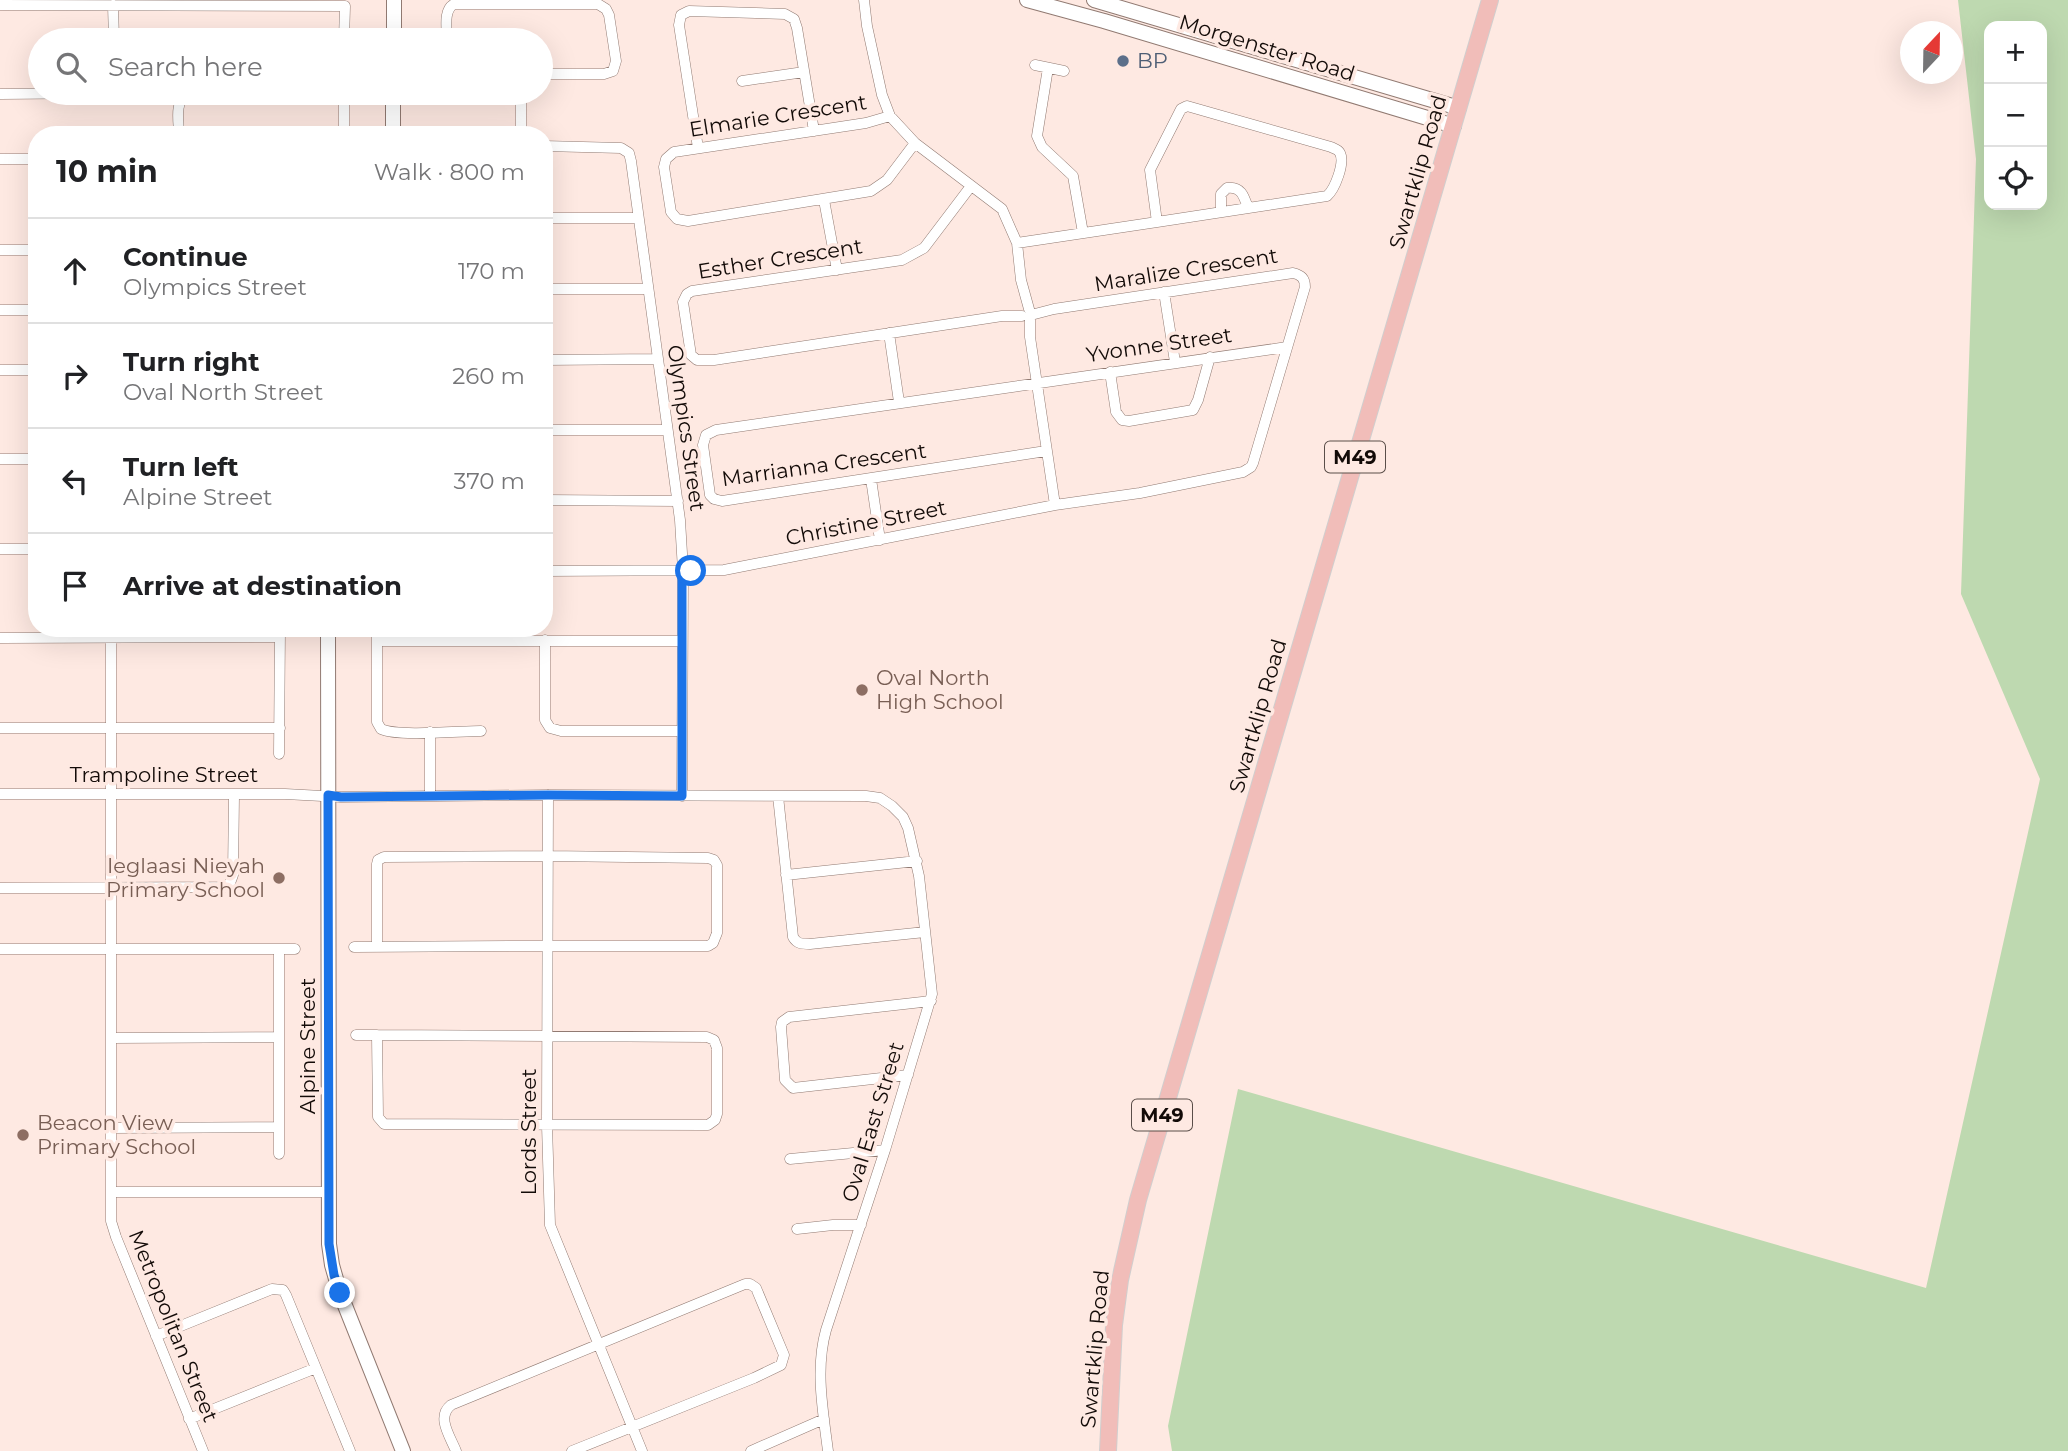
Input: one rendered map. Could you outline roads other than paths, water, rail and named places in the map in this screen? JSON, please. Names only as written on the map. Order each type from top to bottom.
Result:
[{"type":"main road","name":"Swartklip Road","points":[[1108,1451],[1114,1325],[1120,1280],[1140,1190],[1490,0]]},
{"type":"street","points":[[394,0],[394,28]]},
{"type":"street","points":[[864,0],[882,95],[890,116],[915,143],[1002,209],[1017,243],[1055,505]]},
{"type":"street","name":"Morgenster Road","points":[[1027,0],[1454,126]]},
{"type":"street","name":"Morgenster Road","points":[[1094,0],[1459,108]]},
{"type":"street","points":[[0,5],[344,3],[344,28]]},
{"type":"street","points":[[447,28],[448,10],[454,4],[598,4],[606,9],[616,61],[613,71],[604,74],[553,74]]},
{"type":"street","points":[[113,5],[114,28]]},
{"type":"street","points":[[698,148],[679,25],[685,12],[698,10],[790,16],[796,24],[814,131]]},
{"type":"street","points":[[1035,65],[1064,71]]},
{"type":"street","points":[[1048,68],[1037,136],[1042,147],[1073,176],[1083,233]]},
{"type":"street","points":[[742,81],[804,72]]},
{"type":"street","points":[[0,94],[28,94]]},
{"type":"street","points":[[179,105],[179,126]]},
{"type":"street","points":[[344,105],[344,126]]},
{"type":"street","points":[[393,105],[393,126]]},
{"type":"street","points":[[521,105],[521,126]]},
{"type":"street","points":[[1017,243],[1157,222],[1221,211],[1327,196],[1334,187],[1342,161],[1341,155],[1336,149],[1187,106],[1181,109],[1150,170],[1157,222]]},
{"type":"street","name":"Elmarie Crescent","points":[[890,116],[866,123],[674,152],[665,161],[670,210],[677,219],[688,220],[824,200],[877,189],[915,143]]},
{"type":"street","name":"Olympics Street","points":[[553,146],[615,147],[626,150],[631,161],[678,500],[682,570],[682,796]]},
{"type":"street","points":[[0,159],[28,159]]},
{"type":"street","name":"Esther Crescent","points":[[971,186],[929,242],[915,254],[902,260],[692,291],[687,294],[683,302],[691,355],[704,361],[714,360],[1026,313]]},
{"type":"street","points":[[1221,211],[1221,194],[1227,188],[1240,192],[1248,208]]},
{"type":"street","points":[[824,200],[837,270]]},
{"type":"street","points":[[553,218],[638,218]]},
{"type":"street","points":[[0,250],[28,250]]},
{"type":"street","name":"Maralize Crescent","points":[[1026,313],[1293,273],[1304,279],[1305,286],[1253,463],[1247,471],[1055,505]]},
{"type":"street","points":[[553,289],[647,289]]},
{"type":"street","points":[[1164,292],[1175,362]]},
{"type":"street","points":[[0,310],[28,310]]},
{"type":"street","points":[[889,333],[900,402]]},
{"type":"street","name":"Yvonne Street","points":[[1036,382],[1287,346]]},
{"type":"street","points":[[1110,372],[1116,412],[1122,420],[1129,421],[1193,410],[1210,357]]},
{"type":"street","points":[[553,360],[658,359]]},
{"type":"street","points":[[0,370],[28,370]]},
{"type":"street","name":"Marrianna Crescent","points":[[1036,382],[716,430],[703,439],[709,492],[712,498],[718,501],[1046,451]]},
{"type":"street","points":[[553,430],[667,430]]},
{"type":"street","points":[[0,459],[28,459]]},
{"type":"street","points":[[871,478],[880,540]]},
{"type":"street","points":[[553,500],[678,500]]},
{"type":"street","name":"Christine Street","points":[[553,571],[724,570],[1055,505]]},
{"type":"street","points":[[0,549],[28,549]]},
{"type":"street","points":[[0,638],[28,637]]},
{"type":"street","name":"Metropolitan Street","points":[[111,637],[113,1228],[203,1451]]},
{"type":"street","points":[[279,754],[280,637]]},
{"type":"street","name":"Alpine Street","points":[[328,637],[329,1244],[334,1275],[403,1451]]},
{"type":"street","points":[[377,637],[381,729],[389,732],[481,731]]},
{"type":"street","points":[[545,640],[545,720],[550,728],[561,731],[682,731]]},
{"type":"street","points":[[377,642],[682,641]]},
{"type":"street","points":[[0,728],[279,728]]},
{"type":"street","points":[[430,732],[430,796]]},
{"type":"street","name":"Trampoline Street","points":[[0,794],[341,797],[871,796],[892,806]]},
{"type":"street","points":[[0,888],[224,887],[230,883],[233,875],[234,794]]},
{"type":"street","name":"Lords Street","points":[[548,795],[547,1125],[550,1225],[642,1451]]},
{"type":"street","points":[[778,796],[793,937],[800,944],[925,932]]},
{"type":"street","name":"Oval East Street","points":[[828,1451],[820,1353],[931,1001],[917,861],[908,828],[892,806]]},
{"type":"street","points":[[354,947],[377,947],[547,946],[708,946],[717,936],[717,865],[711,858],[380,858],[377,864],[377,947]]},
{"type":"street","points":[[786,875],[917,861]]},
{"type":"street","points":[[0,949],[295,949]]},
{"type":"street","points":[[279,949],[279,1154]]},
{"type":"street","points":[[908,1075],[793,1088],[785,1080],[780,1027],[789,1017],[931,1001]]},
{"type":"street","points":[[356,1035],[377,1035],[707,1037],[714,1040],[717,1048],[715,1120],[708,1125],[384,1124],[379,1117],[377,1035]]},
{"type":"street","points":[[111,1038],[279,1037]]},
{"type":"street","points":[[111,1128],[279,1127]]},
{"type":"street","points":[[790,1159],[885,1150]]},
{"type":"street","points":[[111,1192],[329,1192]]},
{"type":"street","points":[[797,1229],[861,1225]]},
{"type":"street","points":[[456,1451],[443,1419],[444,1410],[451,1405],[750,1284],[756,1288],[781,1348],[784,1361],[779,1367],[572,1451]]},
{"type":"street","points":[[156,1336],[272,1289],[285,1292],[349,1451]]},
{"type":"street","points":[[190,1419],[316,1368]]},
{"type":"street","points":[[751,1451],[824,1419]]},
{"type":"place","name":"BP","points":[[1123,61]]},
{"type":"place","name":"Oval North High School","points":[[862,690]]},
{"type":"place","name":"Ieglaasi Nieyah Primary School","points":[[279,878]]},
{"type":"place","name":"Beacon View Primary School","points":[[23,1135]]}]
